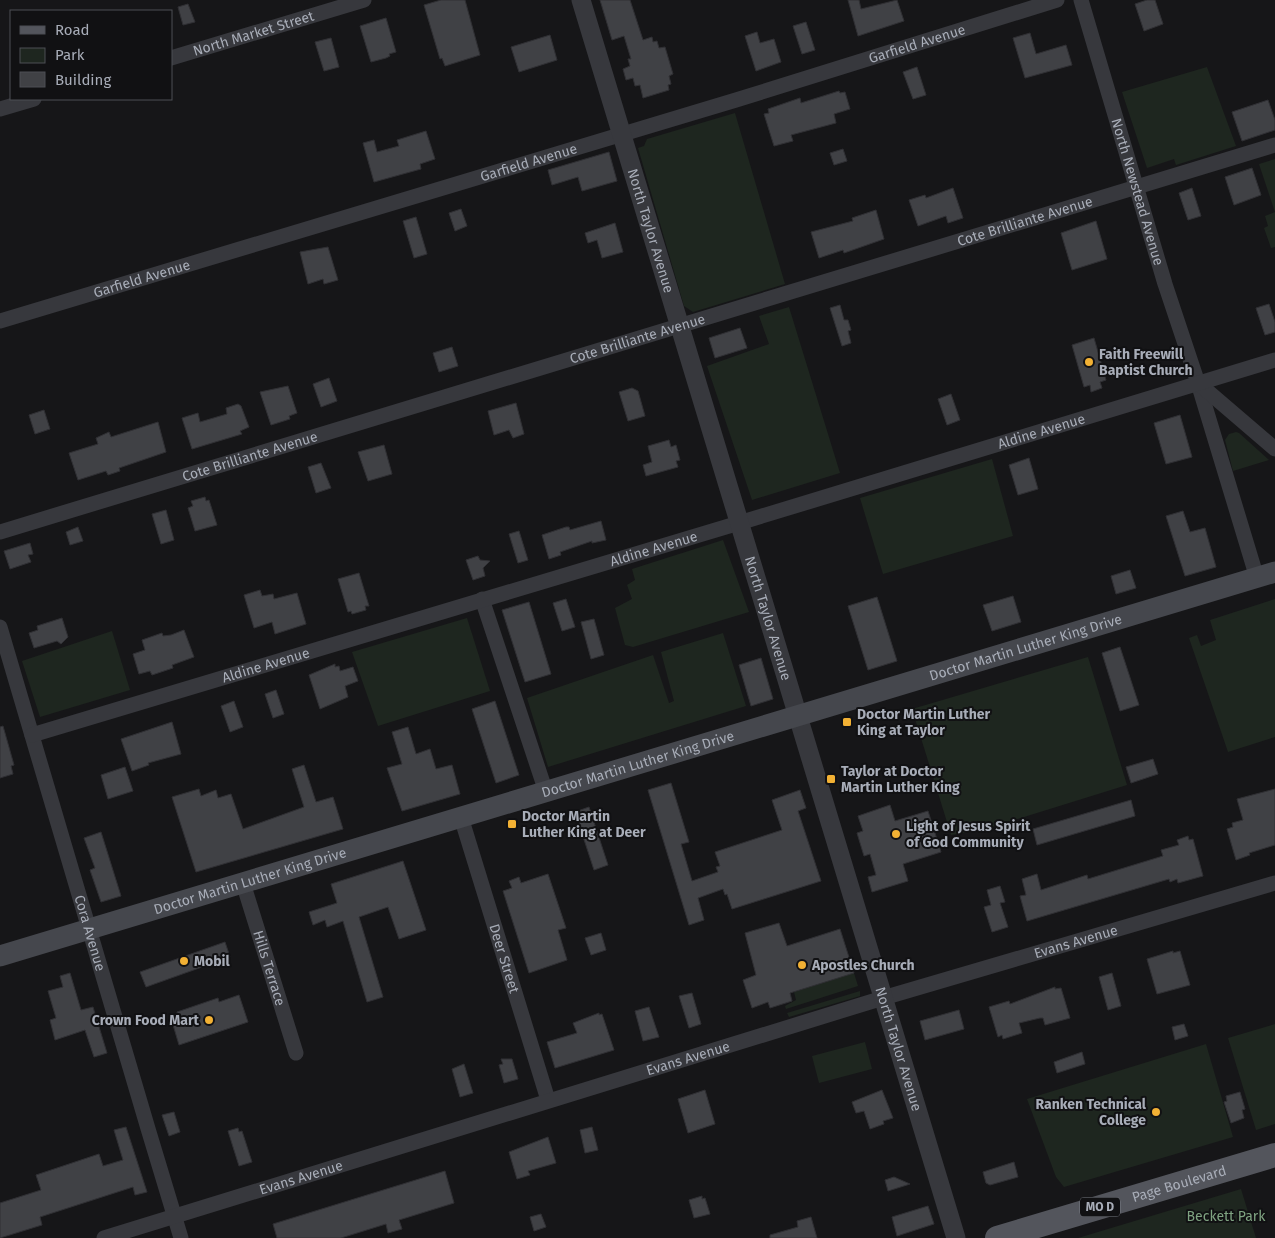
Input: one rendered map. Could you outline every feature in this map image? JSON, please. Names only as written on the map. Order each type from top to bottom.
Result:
[{"type":"main road","name":"Doctor Martin Luther King Drive","points":[[0,956],[1266,575]]},
{"type":"main road","name":"Page Boulevard","points":[[997,1238],[1275,1155]]},
{"type":"street","name":"North Market Street","points":[[172,58],[364,0]]},
{"type":"street","name":"North Taylor Avenue","points":[[581,0],[956,1238]]},
{"type":"street","name":"Garfield Avenue","points":[[0,321],[621,134],[1057,0]]},
{"type":"street","name":"North Newstead Avenue","points":[[1080,0],[1165,284],[1266,575]]},
{"type":"street","points":[[0,109],[31,100]]},
{"type":"street","name":"Cote Brilliante Avenue","points":[[0,532],[1275,146]]},
{"type":"street","name":"Aldine Avenue","points":[[32,735],[1275,360]]},
{"type":"street","points":[[1198,383],[1275,449]]},
{"type":"street","points":[[482,599],[546,792]]},
{"type":"street","name":"Cora Avenue","points":[[0,627],[88,929],[182,1238]]},
{"type":"street","name":"Deer Street","points":[[461,817],[548,1100]]},
{"type":"street","name":"Hills Terrace","points":[[243,883],[296,1053]]},
{"type":"street","name":"Evans Avenue","points":[[104,1238],[883,998],[1275,883]]},
{"type":"green space","points":[[1207,67],[1236,146],[1176,165],[1174,159],[1147,168],[1122,92]]},
{"type":"green space","points":[[735,113],[785,284],[693,312],[684,306],[638,148],[644,146],[647,139]]},
{"type":"green space","points":[[1275,159],[1275,212],[1259,164]]},
{"type":"green space","points":[[1275,212],[1275,247],[1271,248],[1264,228],[1268,226],[1265,216]]},
{"type":"green space","points":[[789,307],[840,473],[752,500],[707,366],[769,344],[759,316]]},
{"type":"green space","points":[[1236,432],[1269,460],[1233,471],[1225,440],[1229,434]]},
{"type":"green space","points":[[992,459],[1013,536],[883,574],[860,498]]},
{"type":"green space","points":[[723,540],[749,612],[633,647],[625,645],[615,608],[632,599],[627,585],[635,580],[632,569]]},
{"type":"green space","points":[[1275,599],[1275,737],[1228,752],[1189,638],[1197,635],[1201,646],[1216,640],[1210,620]]},
{"type":"green space","points":[[467,618],[490,691],[378,726],[352,652]]},
{"type":"green space","points":[[112,631],[130,690],[40,717],[22,661]]},
{"type":"green space","points":[[723,633],[746,706],[548,767],[527,698],[653,655],[669,703],[674,701],[661,652]]},
{"type":"green space","points":[[1088,657],[1127,785],[982,830],[951,835],[912,709]]},
{"type":"green space","points":[[854,973],[858,986],[786,1009],[785,1006],[796,1000],[794,992]]},
{"type":"green space","points":[[860,991],[860,996],[789,1017],[787,1013]]},
{"type":"green space","points":[[1275,1024],[1275,1124],[1256,1130],[1228,1038]]},
{"type":"green space","points":[[865,1042],[872,1069],[819,1083],[812,1056]]},
{"type":"green space","name":"Ranken Technical College","points":[[1206,1044],[1233,1137],[1064,1187],[1056,1177],[1027,1099]]},
{"type":"green space","name":"Beckett Park","points":[[1241,1189],[1256,1238],[1078,1238]]},
{"type":"building","points":[[441,0],[465,0],[480,55],[445,66],[442,58],[440,59],[424,5]]},
{"type":"building","points":[[600,0],[630,0],[643,40],[652,37],[653,42],[657,41],[659,48],[665,47],[673,74],[669,76],[671,84],[668,85],[669,90],[643,98],[640,85],[635,86],[633,78],[626,80],[623,69],[630,66],[628,59],[631,59],[624,36],[612,40]]},
{"type":"building","points":[[848,0],[859,0],[861,9],[897,0],[904,21],[858,36]]},
{"type":"building","points":[[1147,0],[1155,0],[1163,24],[1144,31],[1135,4]]},
{"type":"building","points":[[188,4],[195,22],[183,25],[178,7]]},
{"type":"building","points":[[386,18],[396,52],[389,54],[390,56],[386,58],[371,62],[360,26]]},
{"type":"building","points":[[806,22],[815,50],[802,54],[793,26]]},
{"type":"building","points":[[757,32],[760,43],[774,39],[781,62],[756,71],[745,36]]},
{"type":"building","points":[[1030,33],[1036,54],[1066,45],[1072,65],[1025,78],[1013,38]]},
{"type":"building","points":[[550,35],[557,60],[519,72],[511,47]]},
{"type":"building","points":[[331,38],[339,67],[324,71],[315,42]]},
{"type":"building","points":[[917,67],[926,95],[913,99],[903,72]]},
{"type":"building","points":[[839,91],[840,93],[845,92],[850,109],[834,114],[836,123],[791,135],[793,141],[774,146],[764,114],[769,113],[768,109],[800,98],[801,103]]},
{"type":"building","points":[[1268,100],[1275,120],[1275,130],[1242,141],[1232,112]]},
{"type":"building","points":[[426,131],[435,159],[420,164],[421,169],[374,182],[363,143],[374,140],[377,152],[399,146],[397,140]]},
{"type":"building","points":[[843,149],[847,161],[834,165],[830,153]]},
{"type":"building","points":[[609,152],[617,181],[582,191],[578,177],[552,185],[548,170]]},
{"type":"building","points":[[1252,168],[1261,195],[1234,205],[1225,177]]},
{"type":"building","points":[[953,188],[963,218],[948,223],[946,216],[918,226],[909,200],[925,195],[926,198]]},
{"type":"building","points":[[1192,188],[1201,216],[1188,220],[1179,193]]},
{"type":"building","points":[[461,209],[467,226],[455,231],[449,213]]},
{"type":"building","points":[[876,210],[884,239],[844,253],[843,250],[819,258],[811,232],[853,221],[852,218]]},
{"type":"building","points":[[416,217],[427,254],[414,258],[403,221]]},
{"type":"building","points":[[1096,221],[1107,259],[1072,270],[1061,233]]},
{"type":"building","points":[[615,223],[623,252],[602,258],[597,240],[588,243],[585,233]]},
{"type":"building","points":[[328,247],[338,280],[324,284],[323,279],[308,284],[300,252]]},
{"type":"building","points":[[1269,304],[1275,322],[1275,332],[1265,335],[1256,308]]},
{"type":"building","points":[[840,305],[844,320],[848,320],[851,330],[848,331],[851,343],[842,346],[830,308]]},
{"type":"building","points":[[740,328],[747,348],[715,358],[709,338]]},
{"type":"building","name":"Faith Freewill Baptist Church","points":[[1094,338],[1106,380],[1100,382],[1102,388],[1091,392],[1090,385],[1084,387],[1072,345]]},
{"type":"building","points":[[452,347],[458,366],[439,372],[433,353]]},
{"type":"building","points":[[329,378],[337,401],[321,407],[313,384]]},
{"type":"building","points":[[288,386],[297,413],[289,416],[290,419],[271,425],[260,392]]},
{"type":"building","points":[[632,388],[638,391],[645,416],[628,421],[619,392]]},
{"type":"building","points":[[951,394],[960,420],[947,425],[938,399]]},
{"type":"building","points":[[516,403],[524,434],[513,438],[509,430],[494,435],[488,411]]},
{"type":"building","points":[[238,404],[241,406],[249,427],[240,431],[242,434],[192,449],[182,418],[198,413],[200,422],[227,414],[226,408]]},
{"type":"building","points":[[44,410],[50,429],[35,434],[29,415]]},
{"type":"building","points":[[1180,415],[1192,457],[1166,464],[1154,423]]},
{"type":"building","points":[[158,422],[166,452],[119,468],[120,471],[108,475],[106,471],[78,480],[69,453],[98,444],[96,438],[109,432],[111,437]]},
{"type":"building","points":[[669,440],[671,447],[676,445],[680,460],[676,461],[678,467],[646,476],[643,465],[652,462],[648,446]]},
{"type":"building","points":[[384,445],[392,474],[368,481],[358,452]]},
{"type":"building","points":[[1029,458],[1038,489],[1018,495],[1009,465]]},
{"type":"building","points":[[321,463],[331,488],[316,493],[308,467]]},
{"type":"building","points":[[205,497],[206,501],[209,500],[217,525],[195,531],[188,508],[193,506],[191,501]]},
{"type":"building","points":[[166,510],[174,540],[161,544],[152,514]]},
{"type":"building","points":[[1183,511],[1190,532],[1205,528],[1216,567],[1185,576],[1166,516]]},
{"type":"building","points":[[601,521],[606,540],[592,543],[592,541],[560,552],[561,555],[549,559],[542,535],[566,527],[569,527],[570,530]]},
{"type":"building","points":[[78,527],[83,541],[70,545],[66,532]]},
{"type":"building","points":[[519,531],[528,560],[518,563],[509,534]]},
{"type":"building","points":[[30,543],[33,554],[28,555],[31,562],[10,569],[4,551]]},
{"type":"building","points":[[478,556],[480,560],[490,561],[483,568],[485,576],[473,580],[466,560]]},
{"type":"building","points":[[1130,570],[1136,588],[1116,594],[1111,576]]},
{"type":"building","points":[[359,573],[369,606],[365,606],[366,610],[352,614],[351,611],[348,612],[338,579]]},
{"type":"building","points":[[260,590],[262,596],[273,594],[274,599],[297,593],[306,624],[275,634],[272,622],[254,628],[244,595]]},
{"type":"building","points":[[1013,596],[1021,622],[992,631],[983,605]]},
{"type":"building","points":[[877,597],[897,661],[868,670],[848,606]]},
{"type":"building","points":[[566,599],[575,627],[562,631],[553,603]]},
{"type":"building","points":[[529,602],[551,674],[525,682],[502,610]]},
{"type":"building","points":[[62,618],[68,637],[61,644],[57,641],[34,648],[29,633],[38,630],[37,626]]},
{"type":"building","points":[[594,619],[604,655],[591,659],[581,622]]},
{"type":"building","points":[[184,630],[194,657],[172,665],[173,668],[152,675],[150,671],[139,674],[133,654],[145,650],[142,640],[162,633],[163,636],[171,635]]},
{"type":"building","points":[[1120,647],[1139,705],[1120,711],[1102,653]]},
{"type":"building","points":[[761,658],[773,699],[751,706],[739,665]]},
{"type":"building","points":[[335,664],[335,667],[339,666],[340,671],[353,667],[358,681],[345,686],[348,697],[320,709],[309,675]]},
{"type":"building","points":[[276,690],[284,714],[273,718],[265,694]]},
{"type":"building","points":[[234,701],[243,727],[230,732],[221,706]]},
{"type":"building","points":[[495,701],[519,775],[496,783],[472,709]]},
{"type":"building","points":[[172,722],[181,754],[148,763],[149,765],[132,771],[121,739]]},
{"type":"building","points":[[3,726],[14,765],[11,766],[13,774],[0,778],[0,727]]},
{"type":"building","points":[[408,727],[416,754],[430,749],[436,769],[452,765],[460,794],[402,811],[387,768],[402,764],[392,732]]},
{"type":"building","points":[[1153,759],[1158,774],[1131,783],[1126,767]]},
{"type":"building","points":[[304,765],[316,802],[333,797],[343,829],[196,872],[172,797],[199,789],[201,796],[216,790],[218,798],[231,794],[243,829],[304,807],[292,769]]},
{"type":"building","points":[[125,767],[133,791],[108,799],[101,775]]},
{"type":"building","points":[[671,783],[689,842],[681,844],[692,881],[718,872],[716,867],[720,866],[715,852],[782,830],[772,800],[800,790],[806,808],[798,811],[821,881],[732,909],[727,894],[725,895],[723,889],[698,898],[704,920],[689,925],[648,790]]},
{"type":"building","points":[[1275,789],[1275,845],[1249,853],[1250,855],[1236,860],[1227,829],[1233,827],[1232,823],[1243,820],[1237,799]]},
{"type":"building","points":[[1131,800],[1135,816],[1037,845],[1033,829]]},
{"type":"building","points":[[890,805],[895,821],[928,811],[941,852],[903,864],[908,881],[872,892],[868,877],[876,875],[870,854],[864,856],[857,833],[863,831],[858,816]]},
{"type":"building","points":[[589,807],[608,865],[594,870],[575,812]]},
{"type":"building","points":[[101,832],[121,896],[101,902],[90,870],[95,868],[84,838]]},
{"type":"building","points":[[1188,836],[1189,840],[1193,839],[1203,876],[1178,883],[1177,879],[1170,882],[1169,879],[1027,921],[1020,896],[1026,895],[1022,879],[1037,874],[1041,890],[1087,875],[1088,879],[1163,856],[1161,850],[1179,845],[1177,840]]},
{"type":"building","points":[[403,861],[426,930],[399,939],[388,907],[359,917],[383,997],[367,1002],[343,921],[327,927],[325,920],[313,925],[309,912],[337,903],[331,884]]},
{"type":"building","points":[[548,874],[566,928],[558,930],[567,960],[529,973],[503,891],[512,888],[509,881],[519,877],[521,883]]},
{"type":"building","points":[[1000,886],[1005,902],[1000,903],[1008,927],[992,932],[984,907],[991,905],[987,890]]},
{"type":"building","name":"Apostles Church","points":[[779,923],[787,946],[840,929],[854,973],[790,993],[792,1001],[770,1008],[768,1002],[752,1008],[743,980],[756,975],[745,933]]},
{"type":"building","points":[[601,933],[606,950],[591,955],[585,938]]},
{"type":"building","points":[[225,942],[230,957],[146,987],[140,972]]},
{"type":"building","points":[[1173,951],[1173,953],[1180,951],[1190,985],[1157,994],[1147,959]]},
{"type":"building","points":[[70,973],[81,1010],[93,1007],[107,1053],[94,1057],[85,1030],[55,1040],[50,1020],[56,1018],[48,991],[63,987],[60,976]]},
{"type":"building","points":[[1112,973],[1121,1006],[1108,1010],[1099,977]]},
{"type":"building","points":[[1055,987],[1055,989],[1061,988],[1070,1018],[1045,1025],[1043,1018],[1019,1023],[1022,1033],[1003,1039],[1002,1035],[998,1037],[989,1007],[1009,1001],[1010,1004]]},
{"type":"building","points":[[692,993],[701,1024],[689,1028],[679,996]]},
{"type":"building","name":"Crown Food Mart","points":[[239,995],[248,1022],[179,1045],[171,1018],[178,1016],[177,1012],[218,998],[219,1002]]},
{"type":"building","points":[[649,1007],[659,1037],[643,1041],[635,1011]]},
{"type":"building","points":[[959,1010],[964,1029],[925,1040],[920,1021]]},
{"type":"building","points":[[599,1013],[599,1015],[602,1014],[614,1050],[555,1068],[547,1042],[577,1033],[573,1023]]},
{"type":"building","points":[[1184,1024],[1188,1036],[1175,1040],[1172,1027]]},
{"type":"building","points":[[1082,1052],[1085,1064],[1057,1073],[1054,1062]]},
{"type":"building","points":[[501,1059],[512,1059],[518,1079],[504,1083],[499,1065],[503,1064]]},
{"type":"building","points":[[464,1064],[473,1093],[460,1097],[452,1069]]},
{"type":"building","points":[[705,1090],[715,1124],[688,1133],[678,1099]]},
{"type":"building","points":[[882,1090],[893,1118],[883,1121],[884,1124],[870,1129],[864,1111],[856,1113],[852,1102]]},
{"type":"building","points":[[1240,1092],[1245,1109],[1242,1110],[1244,1118],[1231,1123],[1224,1102],[1227,1101],[1226,1096]]},
{"type":"building","points":[[174,1112],[180,1132],[169,1136],[162,1115]]},
{"type":"building","points":[[126,1127],[147,1192],[135,1195],[133,1187],[40,1217],[42,1225],[0,1238],[0,1203],[41,1190],[36,1175],[99,1154],[103,1166],[123,1160],[114,1130]]},
{"type":"building","points":[[592,1127],[598,1150],[585,1153],[580,1130]]},
{"type":"building","points":[[238,1128],[239,1132],[242,1131],[252,1162],[239,1166],[228,1131]]},
{"type":"building","points":[[548,1137],[556,1163],[528,1171],[530,1175],[517,1179],[509,1152]]},
{"type":"building","points":[[1014,1162],[1018,1177],[990,1185],[986,1183],[983,1172]]},
{"type":"building","points":[[445,1171],[454,1203],[399,1220],[402,1229],[388,1233],[386,1224],[341,1238],[277,1238],[273,1224]]},
{"type":"building","points":[[894,1177],[910,1184],[888,1191],[885,1180]]},
{"type":"building","points":[[702,1196],[702,1199],[705,1198],[710,1214],[694,1218],[689,1200]]},
{"type":"building","points":[[928,1206],[934,1224],[897,1236],[892,1217]]},
{"type":"building","points":[[541,1214],[546,1227],[534,1231],[530,1217]]},
{"type":"building","points":[[811,1217],[817,1238],[770,1238],[770,1235],[798,1227],[797,1221]]},
{"type":"place","name":"Faith Freewill Baptist Church","points":[[1089,362]]},
{"type":"place","name":"Doctor Martin Luther King at Taylor","points":[[847,722]]},
{"type":"place","name":"Taylor at Doctor Martin Luther King","points":[[831,779]]},
{"type":"place","name":"Doctor Martin Luther King at Deer","points":[[512,824]]},
{"type":"place","name":"Light of Jesus Spirit of God Community","points":[[896,834]]},
{"type":"place","name":"Mobil","points":[[184,961]]},
{"type":"place","name":"Apostles Church","points":[[802,965]]},
{"type":"place","name":"Crown Food Mart","points":[[209,1020]]},
{"type":"place","name":"Ranken Technical College","points":[[1156,1112]]}]
